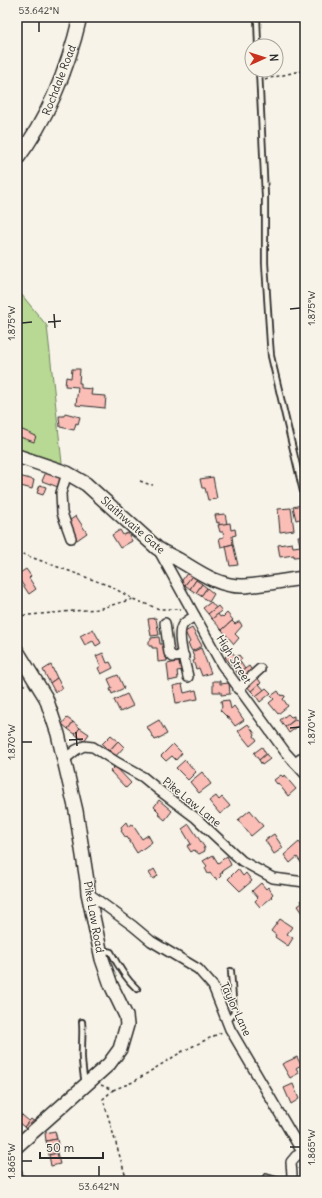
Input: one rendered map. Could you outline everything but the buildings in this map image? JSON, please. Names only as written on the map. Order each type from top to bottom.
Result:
[{"type":"street","name":"Rochdale Road","points":[[17,159],[42,122],[52,101],[63,75],[80,17]]},
{"type":"street","name":"Slaithwaite Gate","points":[[17,456],[66,473],[86,484],[157,548],[209,578],[224,584],[243,586],[300,578]]},
{"type":"street","points":[[66,473],[61,493],[62,513],[71,538]]},
{"type":"street","name":"High Street","points":[[157,548],[222,665],[286,753],[305,774]]},
{"type":"street","points":[[188,678],[179,636],[182,626],[193,613]]},
{"type":"street","points":[[165,623],[169,653],[172,657],[184,656]]},
{"type":"street","name":"Pike Law Road","points":[[17,651],[46,698],[58,734],[65,759],[77,819],[88,881],[88,893],[100,950],[111,984],[126,1016],[126,1025],[120,1049],[109,1064],[17,1146]]},
{"type":"street","points":[[238,689],[260,669]]},
{"type":"street","name":"Pike Law Lane","points":[[65,759],[76,750],[84,746],[93,747],[143,777],[196,818],[242,861],[273,878],[305,882]]},
{"type":"street","points":[[295,763],[305,756]]},
{"type":"street","name":"Taylor Lane","points":[[88,893],[151,941],[198,969],[213,986],[229,1025],[304,1153]]},
{"type":"street","points":[[290,1181],[292,1175],[291,1162],[296,1156],[304,1153]]},
{"type":"lane","points":[[257,17],[258,38]]},
{"type":"lane","points":[[260,78],[265,196],[265,263],[270,343],[273,364],[305,500]]},
{"type":"lane","points":[[100,950],[111,952],[128,981],[137,989]]},
{"type":"lane","points":[[229,1025],[234,1013],[231,972]]},
{"type":"lane","points":[[82,1022],[82,1061],[89,1083]]},
{"type":"lane","points":[[303,1181],[305,1174]]},
{"type":"lane","points":[[266,1177],[280,1181]]},
{"type":"path","points":[[260,82],[270,78],[305,70]]},
{"type":"path","points":[[140,481],[153,485]]},
{"type":"path","points":[[17,552],[110,586],[133,599],[159,609],[193,613]]},
{"type":"path","points":[[17,616],[98,609],[133,599]]},
{"type":"path","points":[[127,1181],[103,1099],[113,1090],[133,1082],[229,1025]]},
{"type":"path","points":[[89,1083],[113,1090]]},
{"type":"green space","points":[[17,289],[47,326],[62,463],[17,448]]}]
